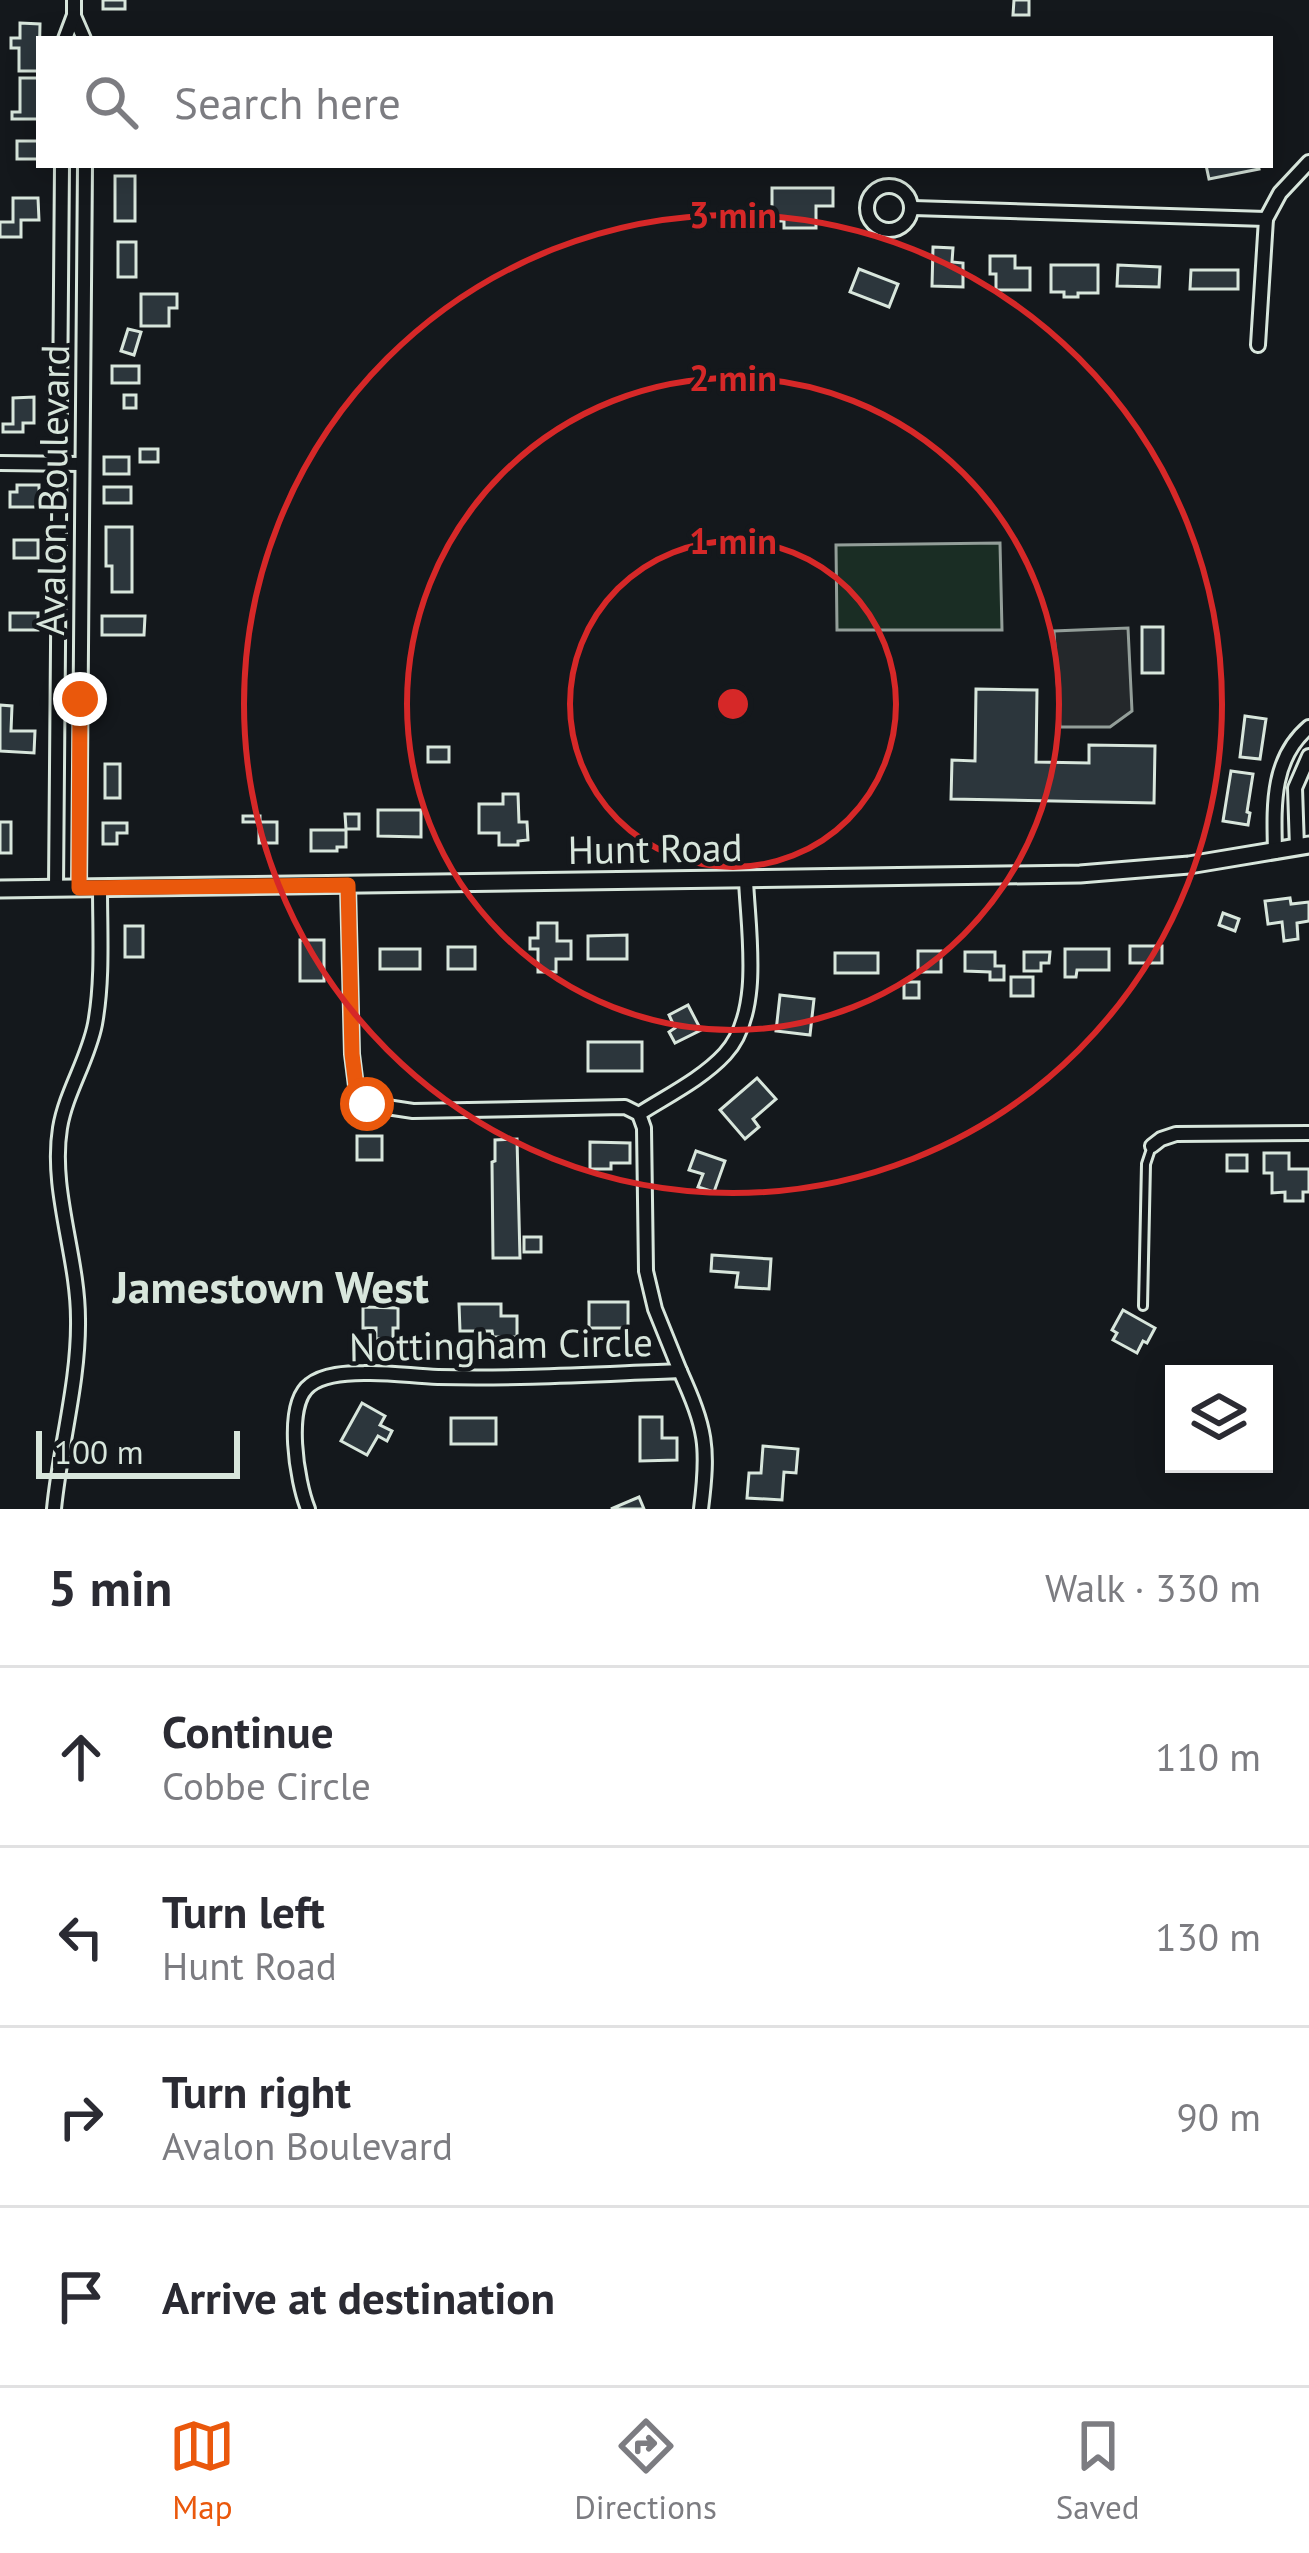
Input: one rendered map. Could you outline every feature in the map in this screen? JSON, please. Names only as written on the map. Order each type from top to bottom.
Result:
[{"type":"street","points":[[1258,345],[1265,219],[1280,193],[1309,162]]},
{"type":"street","name":"Avalon Boulevard","points":[[56,888],[62,168]]},
{"type":"street","name":"Avalon Boulevard","points":[[79,888],[85,168]]},
{"type":"street","points":[[913,208],[1265,219]]},
{"type":"street","points":[[0,463],[81,464]]},
{"type":"street","points":[[1275,852],[1274,808],[1280,771],[1288,750],[1309,727]]},
{"type":"street","points":[[1303,847],[1295,788],[1309,755]]},
{"type":"street","name":"Hunt Road","points":[[0,889],[1080,874],[1189,865],[1303,847]]},
{"type":"street","points":[[348,885],[352,1054],[356,1086],[367,1104],[413,1111],[625,1107],[639,1114],[705,1071],[725,1054],[741,1030],[749,986],[746,880]]},
{"type":"street","points":[[54,1509],[78,1321],[76,1280],[58,1179],[60,1129],[94,1029],[100,989],[100,887]]},
{"type":"street","name":"Nottingham Circle","points":[[639,1114],[644,1128],[646,1271],[655,1309],[700,1415],[706,1468],[701,1509]]},
{"type":"street","points":[[1152,1146],[1176,1134],[1309,1133]]},
{"type":"street","name":"Nottingham Circle","points":[[308,1509],[295,1441],[299,1401],[312,1383],[328,1376],[362,1372],[519,1377],[680,1371]]},
{"type":"lane","points":[[1143,1306],[1147,1164],[1152,1146]]},
{"type":"green space","points":[[1000,543],[1002,630],[837,630],[836,545]]},
{"type":"shaded area","points":[[1128,628],[1132,711],[1110,727],[1060,727],[1054,631]]},
{"type":"building","points":[[103,0],[125,0],[125,9],[103,9]]},
{"type":"building","points":[[1014,0],[1029,0],[1029,15],[1013,15]]},
{"type":"building","points":[[20,23],[40,24],[36,71],[19,71],[19,48],[11,48],[11,38],[20,38]]},
{"type":"building","points":[[20,78],[36,78],[36,119],[12,119],[12,112],[20,112]]},
{"type":"building","points":[[17,141],[36,141],[36,159],[17,159]]},
{"type":"building","points":[[1207,168],[1259,169],[1209,179]]},
{"type":"building","points":[[115,176],[135,176],[135,221],[115,221]]},
{"type":"building","points":[[772,188],[833,188],[833,206],[816,206],[816,228],[784,228],[784,221],[772,221]]},
{"type":"building","points":[[13,198],[38,198],[39,220],[21,220],[21,237],[0,237],[0,222],[13,222]]},
{"type":"building","points":[[118,242],[136,242],[136,277],[118,277]]},
{"type":"building","points":[[933,247],[953,248],[952,262],[963,263],[963,287],[932,286]]},
{"type":"building","points":[[990,256],[1015,256],[1015,268],[1030,268],[1030,290],[996,290]]},
{"type":"building","points":[[1051,265],[1098,265],[1098,293],[1064,297],[1064,292],[1051,292]]},
{"type":"building","points":[[1118,265],[1160,267],[1159,287],[1117,286]]},
{"type":"building","points":[[859,269],[898,284],[889,307],[850,292]]},
{"type":"building","points":[[1191,270],[1238,270],[1238,289],[1190,289]]},
{"type":"building","points":[[141,294],[177,294],[177,308],[169,308],[169,326],[141,326]]},
{"type":"building","points":[[128,329],[141,332],[134,355],[121,351]]},
{"type":"building","points":[[112,366],[139,366],[139,383],[112,383]]},
{"type":"building","points":[[124,395],[136,395],[136,408],[124,408]]},
{"type":"building","points":[[34,397],[34,423],[23,423],[23,432],[3,432],[3,424],[13,424],[13,398]]},
{"type":"building","points":[[140,449],[158,449],[158,462],[140,462]]},
{"type":"building","points":[[104,457],[129,457],[129,474],[104,474]]},
{"type":"building","points":[[17,485],[39,485],[39,507],[10,507],[10,492],[17,492]]},
{"type":"building","points":[[104,487],[131,487],[131,503],[104,503]]},
{"type":"building","points":[[106,527],[132,527],[132,592],[112,592]]},
{"type":"building","points":[[14,540],[38,540],[38,558],[14,558]]},
{"type":"building","points":[[10,613],[38,613],[38,630],[10,630]]},
{"type":"building","points":[[102,616],[145,616],[144,635],[102,635]]},
{"type":"building","points":[[1142,627],[1163,627],[1163,673],[1142,673]]},
{"type":"building","points":[[976,689],[1037,690],[1036,762],[1089,763],[1089,745],[1155,746],[1154,803],[951,799],[952,760],[975,761]]},
{"type":"building","points":[[0,705],[12,706],[11,731],[35,731],[34,753],[0,751]]},
{"type":"building","points":[[1245,716],[1266,719],[1260,759],[1240,757]]},
{"type":"building","points":[[428,747],[449,747],[449,762],[428,762]]},
{"type":"building","points":[[105,764],[120,764],[120,798],[105,798]]},
{"type":"building","points":[[1231,771],[1253,774],[1248,825],[1223,821]]},
{"type":"building","points":[[503,794],[518,794],[519,822],[527,822],[528,840],[518,845],[499,845],[499,833],[479,833],[479,804],[503,804]]},
{"type":"building","points":[[378,810],[421,810],[421,837],[378,836]]},
{"type":"building","points":[[345,814],[359,814],[359,829],[346,829]]},
{"type":"building","points":[[243,816],[277,822],[277,843],[259,843],[259,822],[243,822]]},
{"type":"building","points":[[0,822],[11,822],[11,853],[0,853]]},
{"type":"building","points":[[103,823],[127,823],[127,833],[117,833],[117,844],[103,844]]},
{"type":"building","points":[[311,830],[346,830],[346,847],[311,851]]},
{"type":"building","points":[[1290,898],[1291,904],[1309,902],[1309,921],[1297,923],[1298,939],[1284,941],[1282,922],[1268,924],[1265,901]]},
{"type":"building","points":[[1223,913],[1239,919],[1235,931],[1219,925]]},
{"type":"building","points":[[538,923],[557,923],[557,941],[571,941],[571,959],[556,959],[556,972],[538,972],[538,949],[530,949],[530,938],[538,938]]},
{"type":"building","points":[[125,926],[143,926],[143,957],[125,957]]},
{"type":"building","points":[[627,935],[627,959],[588,959],[588,936]]},
{"type":"building","points":[[300,940],[324,940],[324,981],[300,981]]},
{"type":"building","points":[[1130,946],[1162,946],[1162,963],[1130,963]]},
{"type":"building","points":[[448,947],[475,947],[475,969],[448,969]]},
{"type":"building","points":[[380,949],[420,949],[420,969],[380,969]]},
{"type":"building","points":[[1065,949],[1109,949],[1109,970],[1077,970],[1076,977],[1065,977]]},
{"type":"building","points":[[918,951],[941,951],[941,972],[918,972]]},
{"type":"building","points":[[965,952],[995,952],[995,966],[1004,966],[1004,980],[990,980],[990,972],[965,971]]},
{"type":"building","points":[[1024,952],[1050,952],[1049,963],[1041,963],[1041,971],[1024,971]]},
{"type":"building","points":[[835,953],[878,953],[878,973],[835,973]]},
{"type":"building","points":[[1011,977],[1033,977],[1033,996],[1011,996]]},
{"type":"building","points":[[904,982],[919,982],[919,998],[904,998]]},
{"type":"building","points":[[780,995],[814,999],[810,1035],[776,1031]]},
{"type":"building","points":[[688,1005],[701,1030],[675,1043],[669,1015]]},
{"type":"building","points":[[588,1042],[642,1042],[642,1071],[588,1071]]},
{"type":"building","points":[[757,1078],[776,1099],[753,1119],[759,1127],[745,1139],[720,1110]]},
{"type":"building","points":[[357,1136],[382,1136],[382,1160],[357,1160]]},
{"type":"building","points":[[517,1139],[520,1258],[493,1258],[495,1140]]},
{"type":"building","points":[[590,1142],[630,1143],[630,1163],[590,1169]]},
{"type":"building","points":[[696,1151],[725,1161],[714,1192],[698,1187],[703,1174],[689,1170]]},
{"type":"building","points":[[1264,1153],[1289,1153],[1289,1169],[1309,1169],[1309,1192],[1303,1192],[1303,1201],[1285,1201],[1285,1192],[1272,1193],[1272,1173],[1264,1173]]},
{"type":"building","points":[[1227,1155],[1247,1155],[1247,1171],[1227,1171]]},
{"type":"building","points":[[524,1237],[541,1237],[541,1252],[524,1252]]},
{"type":"building","points":[[712,1255],[771,1259],[769,1289],[736,1287],[738,1273],[711,1271]]},
{"type":"building","points":[[589,1302],[628,1302],[628,1328],[589,1328]]},
{"type":"building","points":[[459,1304],[501,1304],[501,1316],[517,1316],[517,1337],[460,1331]]},
{"type":"building","points":[[363,1307],[398,1308],[393,1339],[376,1339],[376,1328],[363,1328]]},
{"type":"building","points":[[1123,1310],[1155,1328],[1137,1353],[1113,1340],[1117,1333],[1112,1330]]},
{"type":"building","points":[[362,1403],[385,1416],[380,1425],[392,1431],[387,1441],[378,1436],[367,1455],[341,1441]]},
{"type":"building","points":[[640,1417],[662,1417],[662,1438],[677,1438],[677,1460],[640,1461]]},
{"type":"building","points":[[451,1418],[496,1418],[496,1444],[451,1444]]},
{"type":"building","points":[[763,1446],[798,1449],[796,1473],[784,1472],[782,1500],[747,1498],[749,1473],[761,1473]]},
{"type":"building","points":[[639,1497],[644,1509],[611,1509]]},
{"type":"district","name":"Jamestown West","points":[[271,1286]]},
{"type":"route","points":[[80,699],[79,888],[348,885],[352,1054],[356,1086],[367,1104]]}]
